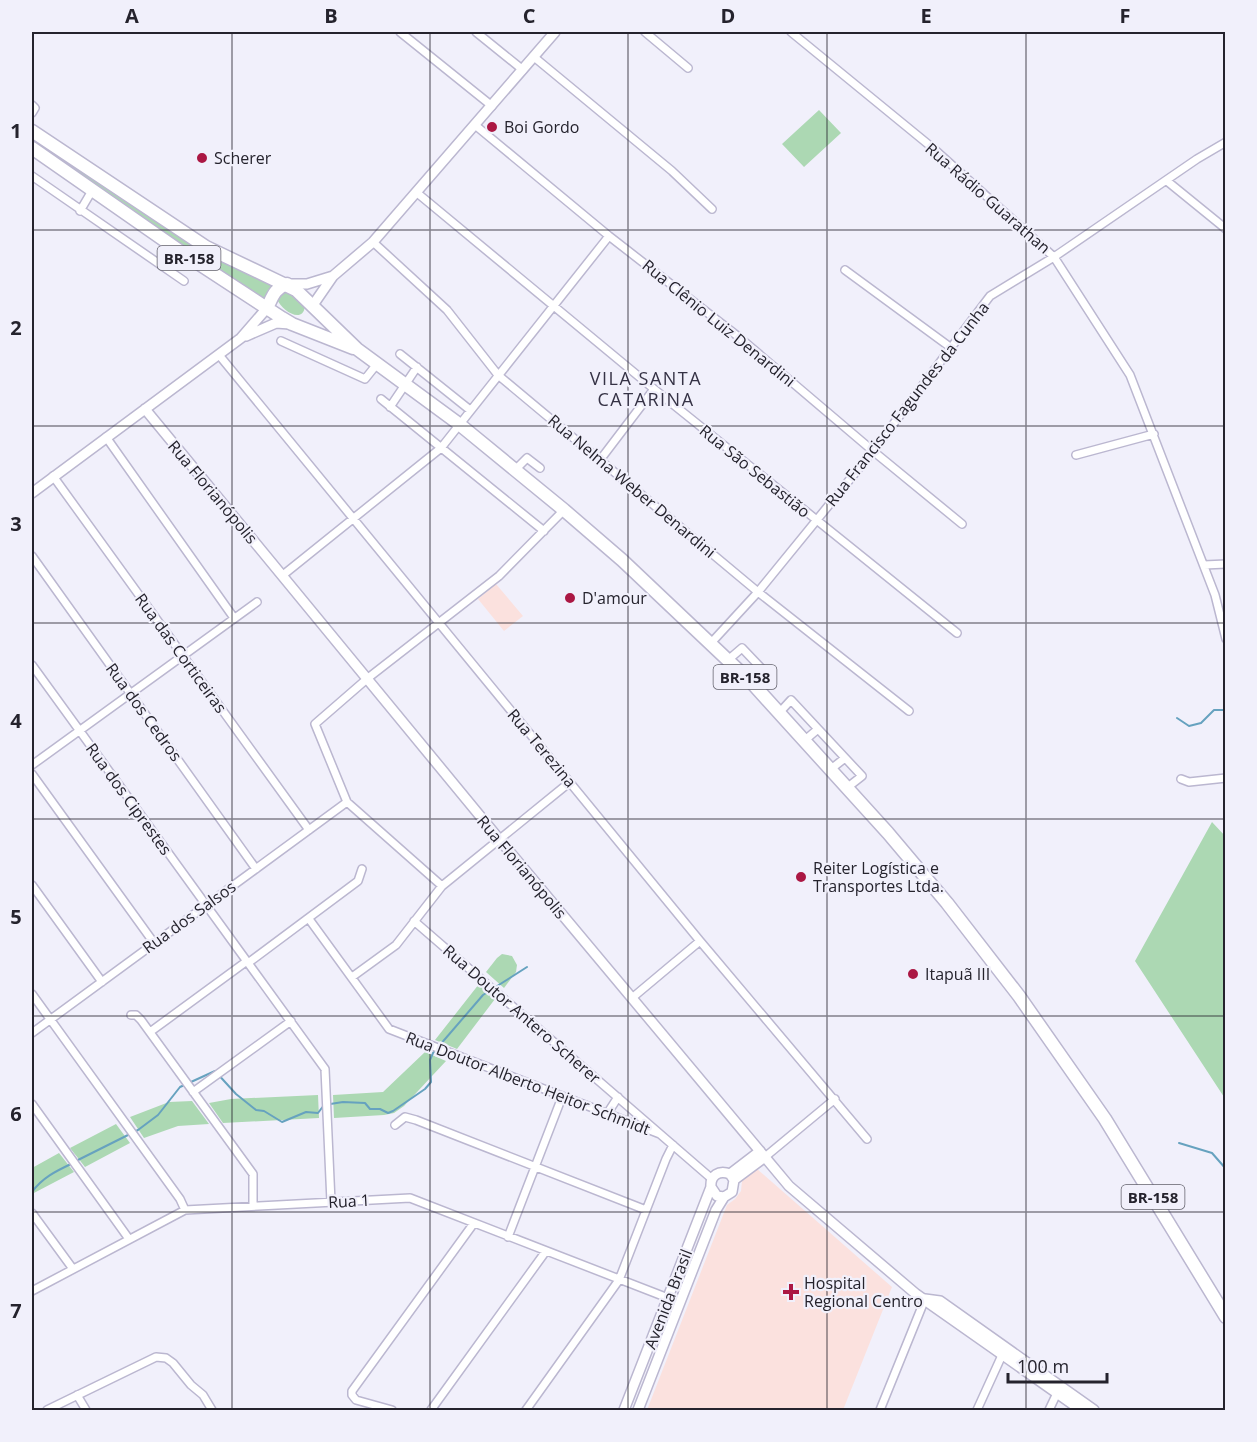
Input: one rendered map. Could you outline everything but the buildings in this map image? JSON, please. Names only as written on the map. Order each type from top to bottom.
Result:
[{"type":"highway","name":"BR-158","points":[[32,131],[206,247],[287,284],[313,305],[357,349],[459,424],[564,510],[752,683],[848,787],[947,903],[1019,996],[1071,1069],[1136,1168],[1226,1317]]},
{"type":"highway","name":"BR-158","points":[[32,148],[184,255],[292,324],[357,349]]},
{"type":"highway","points":[[267,308],[273,293],[287,284]]},
{"type":"highway","points":[[292,324],[304,319],[313,305]]},
{"type":"street","points":[[400,32],[492,106]]},
{"type":"street","points":[[476,32],[523,70]]},
{"type":"street","points":[[313,305],[333,276],[373,242],[555,32]]},
{"type":"street","points":[[645,32],[688,68]]},
{"type":"street","name":"Rua Rádio Guarathan","points":[[791,32],[934,149],[1054,257],[1130,375],[1215,595],[1226,639]]},
{"type":"street","points":[[534,57],[672,171],[712,209]]},
{"type":"street","points":[[32,105],[35,108],[32,113]]},
{"type":"street","name":"Rua Clênio Luiz Denardini","points":[[475,125],[609,236],[740,338],[962,524]]},
{"type":"street","name":"Rua Francisco Fagundes da Cunha","points":[[711,643],[758,592],[873,451],[990,296],[1054,257],[1197,159],[1226,142]]},
{"type":"street","points":[[32,176],[184,281]]},
{"type":"street","points":[[1167,181],[1226,229]]},
{"type":"street","points":[[80,211],[93,189]]},
{"type":"street","name":"Rua São Sebastião","points":[[416,192],[654,389],[957,633]]},
{"type":"street","points":[[283,575],[441,448],[609,236]]},
{"type":"street","name":"Rua Nelma Weber Denardini","points":[[373,242],[447,310],[498,375],[758,592],[909,711]]},
{"type":"street","points":[[845,270],[950,347]]},
{"type":"street","points":[[287,284],[307,284],[333,276]]},
{"type":"street","points":[[32,493],[241,338],[267,308]]},
{"type":"street","points":[[241,338],[276,323],[292,324]]},
{"type":"street","points":[[281,341],[365,379],[376,364]]},
{"type":"street","points":[[400,354],[470,410]]},
{"type":"street","name":"Rua Terezina","points":[[219,355],[700,941],[867,1139]]},
{"type":"street","points":[[390,407],[417,367]]},
{"type":"street","points":[[600,460],[654,389]]},
{"type":"street","points":[[381,399],[544,531]]},
{"type":"street","name":"Rua Florianópolis","points":[[145,409],[499,840],[795,1193],[935,1308],[1059,1390],[1094,1410]]},
{"type":"street","points":[[1076,455],[1154,434]]},
{"type":"street","points":[[106,437],[234,618]]},
{"type":"street","points":[[515,470],[527,458],[540,468]]},
{"type":"street","name":"Rua das Corticeiras","points":[[53,476],[309,830]]},
{"type":"street","points":[[442,886],[347,802],[315,724],[368,678],[499,576],[564,510]]},
{"type":"street","name":"Rua dos Cedros","points":[[32,556],[256,869]]},
{"type":"street","points":[[1204,565],[1226,564]]},
{"type":"street","points":[[32,765],[257,602]]},
{"type":"street","points":[[728,660],[742,648],[764,671],[752,683]]},
{"type":"street","name":"Rua dos Ciprestes","points":[[32,664],[325,1069],[331,1202]]},
{"type":"street","points":[[779,713],[791,700],[862,776],[848,787]]},
{"type":"street","points":[[805,740],[818,729]]},
{"type":"street","points":[[831,769],[845,758]]},
{"type":"street","points":[[32,774],[154,943]]},
{"type":"street","points":[[1180,779],[1190,782],[1226,777]]},
{"type":"street","points":[[352,977],[396,945],[442,886],[570,782]]},
{"type":"street","name":"Rua dos Salsos","points":[[32,1033],[347,802]]},
{"type":"street","points":[[150,1032],[309,919],[313,913],[358,880],[362,869]]},
{"type":"street","points":[[32,885],[102,982]]},
{"type":"street","name":"Rua Doutor Alberto Heitor Schmidt","points":[[309,919],[389,1029],[660,1134]]},
{"type":"street","name":"Rua Doutor Antero Scherer","points":[[414,921],[673,1145],[711,1183]]},
{"type":"street","points":[[632,998],[700,941]]},
{"type":"street","points":[[32,994],[180,1199],[185,1210]]},
{"type":"street","points":[[131,1015],[136,1015],[141,1020],[253,1174],[253,1205]]},
{"type":"street","points":[[194,1092],[291,1021]]},
{"type":"street","points":[[508,1237],[562,1097]]},
{"type":"street","points":[[607,1114],[618,1097]]},
{"type":"street","points":[[762,1154],[835,1099]]},
{"type":"street","points":[[32,1104],[129,1239]]},
{"type":"street","points":[[395,1125],[405,1117],[646,1210]]},
{"type":"street","points":[[526,1410],[619,1280],[673,1145]]},
{"type":"street","name":"Avenida Brasil","points":[[732,1177],[762,1154]]},
{"type":"street","name":"Avenida Brasil","points":[[624,1410],[711,1183],[717,1173],[724,1172],[732,1177]]},
{"type":"street","name":"Avenida Brasil","points":[[638,1410],[716,1210],[724,1197],[732,1192],[732,1177]]},
{"type":"street","points":[[711,1183],[717,1196],[724,1197]]},
{"type":"street","name":"Rua 1","points":[[32,1291],[185,1210],[410,1198],[668,1299]]},
{"type":"street","points":[[32,1213],[73,1269]]},
{"type":"street","points":[[392,1410],[356,1400],[352,1395],[356,1386],[474,1223]]},
{"type":"street","points":[[431,1410],[546,1251]]},
{"type":"street","points":[[880,1410],[926,1299]]},
{"type":"street","points":[[653,1337],[665,1342]]},
{"type":"street","points":[[977,1410],[1004,1352]]},
{"type":"street","points":[[47,1410],[156,1357],[166,1358],[203,1395],[212,1410]]},
{"type":"street","points":[[1049,1410],[1059,1390]]},
{"type":"street","name":"Rua Florianópolis","points":[[1059,1390],[1081,1410]]},
{"type":"street","points":[[77,1395],[86,1410]]},
{"type":"shaded area","points":[[496,584],[523,616],[504,631],[478,599]]},
{"type":"shaded area","name":"Hospital Regional Centro","points":[[757,1169],[892,1287],[843,1410],[647,1410],[727,1205],[741,1191],[742,1181]]},
{"type":"green space","points":[[819,110],[841,133],[804,167],[782,144]]},
{"type":"green space","points":[[32,136],[213,256],[273,286],[268,290],[266,301],[32,143]]},
{"type":"green space","points":[[282,292],[292,293],[305,306],[303,312],[296,315],[287,311],[277,299]]},
{"type":"green space","points":[[1212,822],[1226,837],[1226,1094],[1224,1097],[1135,961]]},
{"type":"green space","points":[[502,954],[512,956],[517,965],[516,972],[504,988],[486,972]]},
{"type":"green space","points":[[479,984],[495,999],[457,1049],[435,1040]]},
{"type":"green space","points":[[425,1052],[446,1061],[404,1106],[394,1113],[384,1115],[334,1118],[333,1095],[383,1092]]},
{"type":"green space","points":[[318,1095],[319,1118],[223,1123],[209,1103],[231,1099]]},
{"type":"green space","points":[[192,1101],[209,1124],[178,1126],[144,1138],[130,1117],[169,1102]]},
{"type":"green space","points":[[116,1124],[130,1143],[85,1167],[70,1148]]},
{"type":"green space","points":[[59,1153],[74,1172],[32,1194],[32,1168]]},
{"type":"waterway","points":[[1177,718],[1189,726],[1201,723],[1214,710],[1226,710]]},
{"type":"waterway","points":[[76,1161],[138,1130],[158,1115],[180,1087],[215,1071],[236,1094],[256,1110],[264,1111],[282,1122],[306,1112],[318,1113],[324,1105],[343,1102],[365,1103],[370,1109],[380,1109],[388,1113],[393,1111],[425,1089],[431,1082],[430,1060],[433,1053],[483,995],[527,967]]},
{"type":"waterway","points":[[1179,1143],[1212,1153],[1226,1169]]},
{"type":"waterway","points":[[32,1192],[45,1179],[71,1164]]},
{"type":"place","name":"Boi Gordo","points":[[492,127]]},
{"type":"place","name":"Scherer","points":[[202,158]]},
{"type":"place","name":"D'amour","points":[[570,598]]},
{"type":"place","name":"Reiter Logística e Transportes Ltda.","points":[[801,877]]},
{"type":"place","name":"Itapuã III","points":[[913,974]]},
{"type":"place","name":"Hospital Regional Centro","points":[[791,1292]]},
{"type":"district","name":"VILA SANTA CATARINA","points":[[646,388]]}]
